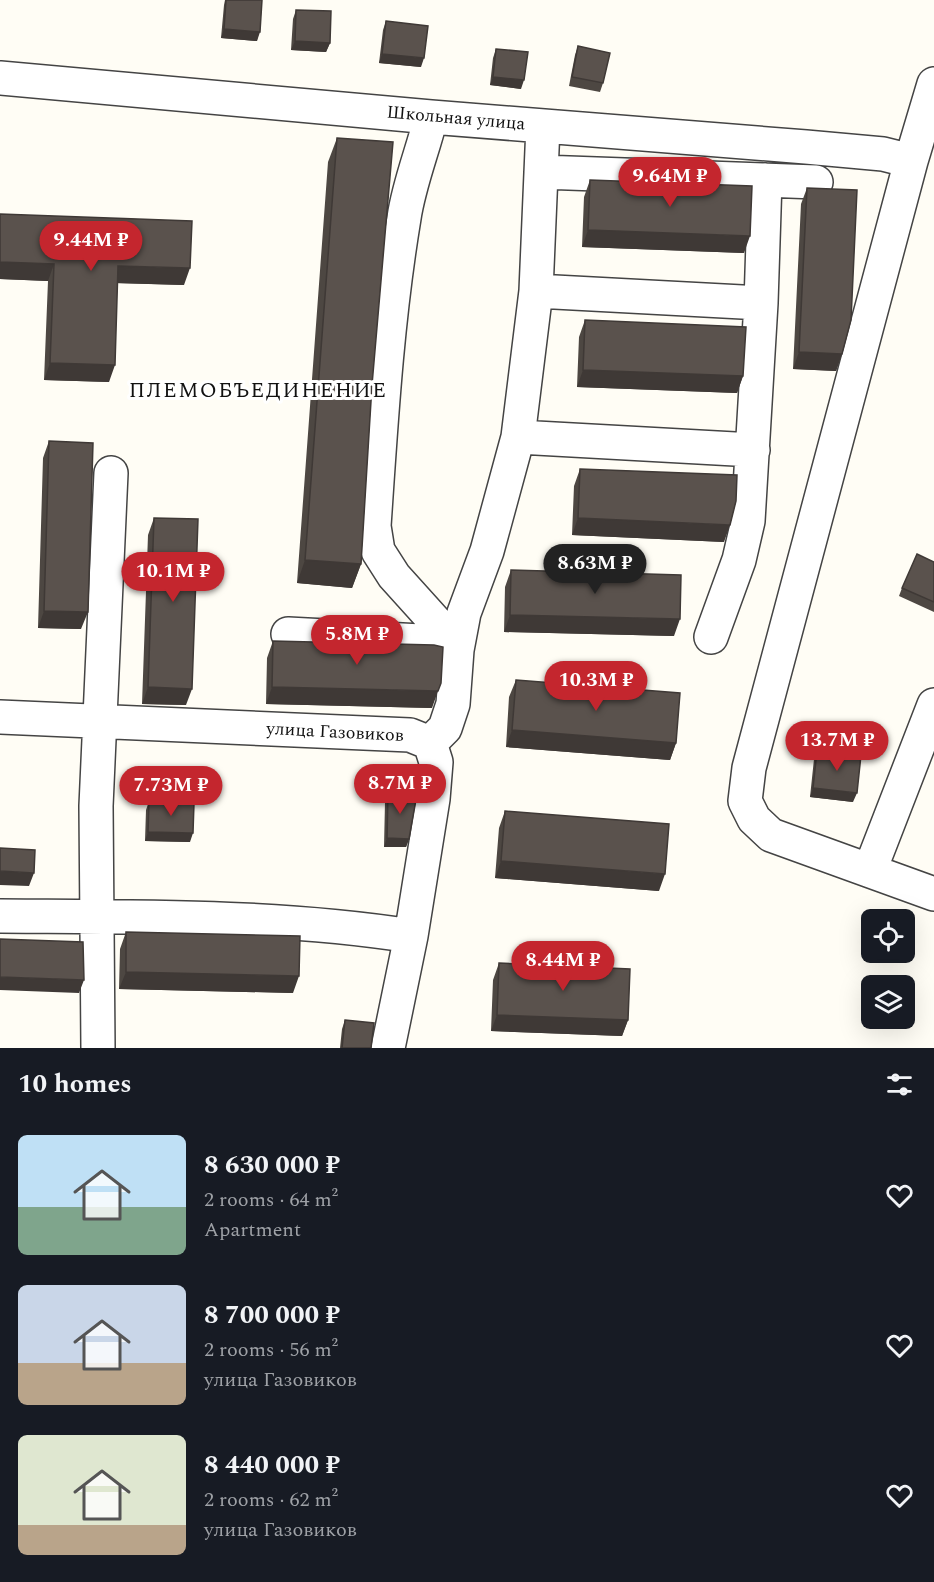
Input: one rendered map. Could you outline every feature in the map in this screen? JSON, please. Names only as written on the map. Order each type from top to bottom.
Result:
[{"type":"street","name":"Школьная улица","points":[[0,78],[431,117],[883,154],[911,161]]},
{"type":"street","points":[[934,84],[911,161],[779,650],[749,768],[746,801],[754,819],[771,835],[934,894]]},
{"type":"street","points":[[431,117],[404,216],[386,354],[374,526],[378,551],[394,576],[440,627],[457,650]]},
{"type":"street","points":[[430,743],[445,728],[453,704],[457,650],[464,613],[487,551],[518,437],[536,291],[543,126]]},
{"type":"street","points":[[541,172],[816,182]]},
{"type":"street","points":[[711,638],[739,560],[746,531],[761,303],[765,180]]},
{"type":"street","points":[[536,291],[761,303]]},
{"type":"street","points":[[518,437],[753,450]]},
{"type":"street","points":[[99,1048],[96,806],[111,473]]},
{"type":"street","points":[[288,634],[421,641],[457,650]]},
{"type":"street","points":[[870,870],[934,705]]},
{"type":"street","name":"улица Газовиков","points":[[0,717],[410,735],[430,743],[436,762],[434,799],[411,936],[388,1048]]},
{"type":"street","points":[[0,916],[98,916],[292,922],[411,936]]},
{"type":"building","points":[[226,0],[262,0],[260,32],[224,29]]},
{"type":"building","points":[[296,10],[331,11],[330,43],[295,41]]},
{"type":"building","points":[[386,21],[428,26],[424,58],[382,54]]},
{"type":"building","points":[[578,46],[610,53],[603,83],[572,77]]},
{"type":"building","points":[[496,49],[528,52],[524,80],[493,77]]},
{"type":"building","points":[[337,138],[393,142],[372,385],[361,564],[305,560]]},
{"type":"building","points":[[590,180],[752,186],[750,236],[588,230]]},
{"type":"building","points":[[807,188],[857,190],[851,320],[842,354],[799,352]]},
{"type":"building","points":[[0,214],[192,221],[190,268],[118,266],[115,365],[50,363],[54,264],[0,262]]},
{"type":"building","points":[[585,320],[746,327],[743,376],[583,370]]},
{"type":"building","points":[[49,441],[93,443],[88,612],[44,611]]},
{"type":"building","points":[[580,469],[737,475],[736,501],[730,525],[578,518]]},
{"type":"building","points":[[154,518],[198,519],[192,689],[148,687]]},
{"type":"building","points":[[917,554],[934,562],[934,602],[902,588]]},
{"type":"building","points":[[511,570],[681,575],[680,619],[510,615]]},
{"type":"building","points":[[273,641],[443,647],[441,683],[438,691],[272,687]]},
{"type":"building","points":[[516,680],[680,693],[676,743],[512,730]]},
{"type":"building","points":[[817,751],[861,755],[857,793],[813,788]]},
{"type":"building","points":[[388,793],[417,794],[409,839],[387,838]]},
{"type":"building","points":[[149,801],[194,803],[193,833],[148,832]]},
{"type":"building","points":[[505,811],[669,824],[665,874],[501,861]]},
{"type":"building","points":[[0,848],[35,850],[34,873],[0,871]]},
{"type":"building","points":[[126,932],[300,936],[299,976],[126,972]]},
{"type":"building","points":[[0,939],[83,942],[84,980],[0,977]]},
{"type":"building","points":[[499,963],[630,969],[628,1020],[497,1015]]},
{"type":"building","points":[[345,1020],[374,1023],[371,1048],[342,1048]]},
{"type":"district","name":"ПЛЕМОБЪЕДИНЕНИЕ","points":[[258,391]]}]
